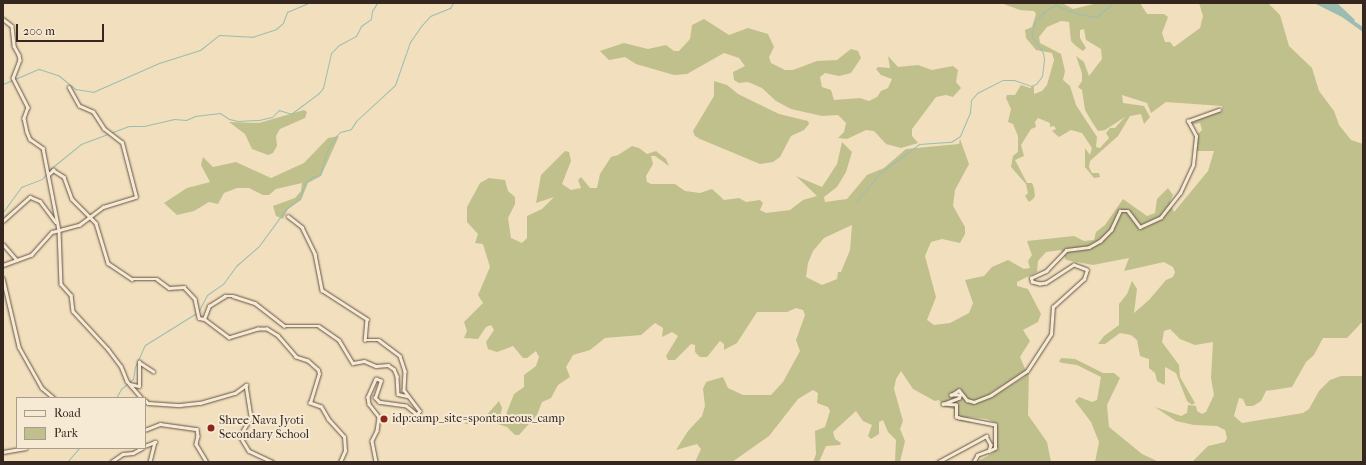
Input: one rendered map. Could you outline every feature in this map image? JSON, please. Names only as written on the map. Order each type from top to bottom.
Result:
[{"type":"street","points":[[3,19],[12,26],[14,46],[19,56],[13,79],[28,107],[24,118],[27,132],[30,139],[43,148],[59,230],[60,280],[70,295],[73,311],[112,354],[130,384],[141,397]]},
{"type":"street","points":[[3,265],[31,255],[52,232],[79,225],[103,207],[136,197],[122,143],[110,134],[93,112],[79,106],[69,88]]},
{"type":"street","points":[[974,462],[978,455],[989,452],[995,448],[995,425],[956,417],[956,406],[942,404],[958,398],[960,395],[951,395],[959,390],[967,400],[974,402],[991,395],[1027,371],[1051,334],[1053,307],[1084,279],[1087,270],[1074,264],[1046,283],[1040,284],[1032,282],[1031,278],[1046,271],[1066,250],[1089,247],[1100,241],[1111,230],[1120,211],[1128,211],[1140,227],[1158,220],[1180,193],[1193,165],[1196,136],[1188,121],[1219,110]]},
{"type":"street","points":[[47,174],[53,170],[64,177],[72,199],[96,223],[108,264],[132,279],[157,279],[169,288],[184,287],[195,299],[199,318],[204,319],[208,324],[229,338],[258,329],[267,330],[278,336],[296,357],[308,361],[318,370],[320,374],[310,403],[321,407],[328,420],[344,437],[346,450],[340,462]]},
{"type":"street","points":[[3,221],[30,197],[40,201],[58,223]]},
{"type":"street","points":[[288,216],[302,227],[315,254],[322,290],[367,319],[365,340],[379,340],[400,356],[405,371],[404,390],[407,396],[420,411],[420,415],[406,406],[379,402],[375,398],[381,381],[376,379],[368,398],[369,404],[378,417],[377,431],[372,441],[376,462]]},
{"type":"street","points":[[3,244],[17,260]]},
{"type":"street","points":[[3,278],[19,347],[42,388],[53,397]]},
{"type":"street","points":[[204,319],[209,306],[225,296],[233,296],[255,303],[284,326],[319,326],[339,340],[353,363],[364,361],[394,369],[397,376],[398,394],[407,396]]},
{"type":"street","points":[[130,384],[139,386],[139,362],[153,371]]},
{"type":"street","points":[[146,401],[148,403],[180,405],[200,403],[235,393],[246,385],[251,418],[240,436],[248,451],[274,462]]},
{"type":"street","points":[[146,430],[160,424],[197,428],[198,436],[196,444],[207,462]]},
{"type":"street","points":[[938,462],[982,436],[988,438],[991,445],[989,452]]},
{"type":"street","points":[[146,446],[155,442],[150,462]]},
{"type":"street","points":[[3,452],[20,449]]},
{"type":"street","points":[[111,462],[123,454],[133,453],[140,449]]},
{"type":"green space","points":[[1001,3],[1062,3],[1073,9],[1098,3],[1140,3],[1147,14],[1164,14],[1168,17],[1162,33],[1165,42],[1170,42],[1174,47],[1200,28],[1203,16],[1199,3],[1268,3],[1280,15],[1289,46],[1312,68],[1319,91],[1334,111],[1339,125],[1351,140],[1363,144],[1363,321],[1347,338],[1323,338],[1314,355],[1306,362],[1292,387],[1266,391],[1261,401],[1253,406],[1246,406],[1243,399],[1239,398],[1234,416],[1242,423],[1303,413],[1309,409],[1319,391],[1330,380],[1341,376],[1363,376],[1363,462],[1192,462],[1208,446],[1225,442],[1227,438],[1225,430],[1217,426],[1194,425],[1176,421],[1155,407],[1181,416],[1187,413],[1188,405],[1196,406],[1197,411],[1202,414],[1206,412],[1214,395],[1211,378],[1213,342],[1195,345],[1180,339],[1170,329],[1164,331],[1162,342],[1179,365],[1180,377],[1195,403],[1192,405],[1187,401],[1176,373],[1165,367],[1164,385],[1157,381],[1155,373],[1149,368],[1149,359],[1140,356],[1137,340],[1131,335],[1120,333],[1105,344],[1098,344],[1104,336],[1119,325],[1119,304],[1127,294],[1132,281],[1137,289],[1134,313],[1149,300],[1166,280],[1173,277],[1175,272],[1173,267],[1164,262],[1124,271],[1129,258],[1093,265],[1066,260],[1061,250],[1046,252],[1038,261],[1037,272],[1017,282],[1017,286],[1028,289],[1041,314],[1038,322],[1023,330],[1030,341],[1020,357],[1026,371],[992,392],[985,399],[994,396],[1024,377],[1029,370],[1028,415],[1047,442],[1051,462],[976,462],[993,453],[997,447],[996,423],[987,419],[968,417],[972,423],[959,421],[955,417],[954,409],[944,407],[939,400],[935,401],[913,389],[901,371],[896,379],[894,389],[903,421],[900,429],[905,441],[900,462],[895,462],[896,440],[888,432],[883,420],[879,422],[879,434],[871,439],[868,436],[872,425],[863,421],[856,411],[833,432],[835,439],[841,443],[840,445],[826,446],[819,462],[813,462],[816,454],[815,431],[825,427],[830,411],[828,407],[817,403],[818,393],[813,390],[798,399],[769,436],[732,462],[695,462],[701,449],[697,444],[676,450],[688,431],[702,416],[705,406],[703,389],[706,382],[723,377],[728,388],[743,395],[771,395],[783,382],[800,351],[796,340],[805,315],[803,310],[796,308],[787,312],[757,312],[737,343],[724,350],[724,344],[720,341],[707,357],[700,357],[695,352],[695,345],[691,344],[675,360],[668,360],[666,356],[678,336],[672,332],[662,337],[663,328],[655,323],[641,335],[605,338],[590,350],[573,355],[566,367],[570,377],[558,385],[551,398],[542,402],[537,415],[519,435],[515,435],[507,427],[492,422],[464,424],[476,416],[485,417],[499,401],[502,408],[500,417],[505,417],[514,394],[524,387],[524,375],[536,366],[539,357],[536,351],[527,358],[523,358],[513,346],[497,352],[488,349],[486,342],[494,330],[491,325],[486,327],[478,339],[464,338],[467,331],[464,322],[483,303],[478,295],[490,267],[483,244],[475,243],[478,234],[467,222],[467,207],[480,183],[489,178],[505,180],[508,191],[515,197],[515,204],[508,218],[511,238],[522,243],[527,238],[527,216],[542,209],[554,197],[536,203],[541,175],[565,151],[569,152],[571,161],[562,184],[571,190],[581,188],[578,180],[581,177],[590,188],[597,188],[600,174],[611,157],[618,155],[632,146],[639,148],[647,154],[656,151],[666,159],[669,166],[655,156],[651,156],[653,164],[646,176],[647,182],[651,184],[675,184],[685,191],[700,193],[712,189],[724,200],[739,198],[746,202],[760,200],[763,203],[760,210],[766,213],[790,210],[803,200],[817,196],[796,176],[822,187],[837,164],[842,142],[852,152],[846,172],[837,187],[824,197],[825,202],[847,199],[867,175],[884,168],[906,149],[959,144],[960,139],[969,164],[955,190],[953,206],[965,227],[965,234],[960,243],[942,239],[931,242],[925,256],[936,297],[927,320],[934,325],[950,323],[969,313],[973,303],[965,280],[984,276],[992,267],[1008,260],[1024,269],[1030,268],[1028,261],[1032,255],[1027,241],[1074,236],[1084,241],[1094,240],[1096,232],[1105,225],[1123,199],[1147,216],[1155,213],[1157,199],[1168,188],[1173,195],[1170,202],[1174,212],[1208,171],[1214,151],[1197,151],[1197,135],[1202,130],[1200,123],[1190,125],[1197,119],[1222,111],[1222,106],[1166,102],[1151,113],[1147,103],[1122,95],[1123,103],[1144,106],[1150,117],[1144,124],[1141,114],[1130,116],[1118,136],[1090,161],[1089,167],[1092,173],[1099,173],[1100,177],[1094,178],[1085,167],[1085,148],[1090,155],[1092,148],[1082,133],[1071,130],[1059,137],[1052,131],[1056,129],[1054,126],[1050,127],[1050,123],[1038,118],[1035,122],[1036,127],[1031,129],[1021,145],[1024,156],[1015,160],[1027,183],[1032,183],[1034,188],[1035,196],[1029,202],[1025,196],[1028,193],[1026,184],[1011,167],[1013,156],[1018,152],[1018,136],[1013,124],[1008,122],[1011,109],[1006,98],[1007,95],[1015,95],[1021,85],[1030,88],[1034,86],[1034,94],[1042,91],[1047,85],[1054,60],[1052,53],[1036,50],[1026,38],[1025,30],[1032,27],[1036,14],[1034,11],[1020,10]],"holes":[[[1061,21],[1069,22],[1071,41],[1083,51],[1086,48],[1080,38],[1080,30],[1084,29],[1086,40],[1101,49],[1102,59],[1089,76],[1084,62],[1076,56],[1082,73],[1082,81],[1078,87],[1082,90],[1085,110],[1092,122],[1098,131],[1105,130],[1125,117],[1115,128],[1110,128],[1106,133],[1109,138],[1100,148],[1096,147],[1097,137],[1076,105],[1070,86],[1063,80],[1065,71],[1061,54],[1040,43],[1039,37],[1047,27]],[[852,225],[850,250],[841,272],[838,272],[837,279],[822,285],[806,277],[808,263],[813,251],[824,238]]]},
{"type":"green space","points":[[704,19],[729,35],[748,28],[768,34],[774,47],[769,57],[771,63],[785,70],[793,70],[817,61],[837,60],[851,49],[858,51],[861,58],[851,73],[839,76],[825,73],[820,77],[822,87],[831,90],[834,100],[860,98],[869,101],[877,97],[881,91],[888,88],[892,79],[881,75],[876,69],[878,67],[890,68],[888,56],[898,67],[918,65],[932,70],[953,66],[958,70],[956,82],[961,88],[953,97],[946,95],[936,97],[912,129],[912,136],[918,143],[901,148],[886,144],[874,131],[866,130],[847,139],[838,138],[844,132],[846,123],[838,115],[822,116],[791,109],[776,101],[762,88],[748,82],[739,83],[734,80],[733,72],[745,66],[739,58],[724,53],[687,74],[674,75],[636,64],[625,57],[609,60],[600,51],[624,43],[648,49],[666,45],[674,51],[679,51],[690,39],[692,25]]},
{"type":"green space","points":[[714,81],[727,85],[738,94],[779,114],[808,121],[809,124],[804,130],[791,136],[780,157],[773,162],[760,164],[700,139],[695,136],[693,131],[714,96]]},
{"type":"green space","points":[[304,110],[307,112],[305,118],[280,129],[276,136],[277,146],[273,153],[268,155],[252,149],[245,134],[229,122],[259,123]]},
{"type":"green space","points":[[339,136],[321,176],[308,183],[301,200],[288,209],[283,219],[276,216],[273,206],[295,198],[301,191],[302,183],[276,189],[269,195],[263,195],[249,188],[237,188],[224,193],[218,204],[209,202],[194,211],[177,215],[164,203],[187,188],[210,182],[201,165],[203,157],[213,167],[236,162],[271,178],[304,163],[328,138]]},
{"type":"green space","points":[[1061,358],[1075,359],[1103,373],[1114,373],[1120,378],[1107,405],[1109,427],[1142,454],[1159,462],[1095,462],[1099,442],[1091,422],[1075,401],[1079,397],[1092,402],[1097,400],[1101,377],[1077,365],[1059,362]]},
{"type":"water","points":[[1314,3],[1337,3],[1355,20],[1354,21],[1363,27],[1363,32],[1342,17]]},
{"type":"waterway","points":[[3,84],[39,69],[58,75],[75,89],[93,92],[159,63],[200,50],[219,35],[252,37],[276,29],[283,23],[287,12],[308,3]]},
{"type":"waterway","points":[[49,170],[81,144],[129,126],[144,126],[174,119],[186,120],[195,116],[220,113],[229,119],[238,121],[259,120],[272,117],[279,110],[291,114],[318,94],[323,88],[331,53],[339,45],[356,36],[361,26],[371,19],[372,11],[377,3]]},
{"type":"waterway","points":[[117,397],[121,389],[133,379],[135,367],[145,345],[198,312],[207,295],[223,284],[236,266],[259,246],[286,209],[300,198],[305,183],[312,177],[320,175],[327,151],[336,136],[340,132],[351,129],[356,121],[395,85],[410,42],[422,25],[430,16],[450,8],[453,3]]},
{"type":"waterway","points":[[857,201],[880,173],[919,144],[951,142],[960,136],[970,112],[971,100],[977,93],[1003,80],[1014,80],[1031,86],[1036,84],[1042,76],[1044,59],[1043,53],[1032,36],[1035,22],[1045,11],[1055,5],[1079,14],[1096,17],[1113,3]]},
{"type":"waterway","points":[[3,212],[21,187],[42,179],[47,173]]},
{"type":"waterway","points":[[67,462],[78,449]]},
{"type":"place","name":"idp:camp_site=spontaneous_camp","points":[[384,419]]},
{"type":"place","name":"Shree Nava Jyoti Secondary School","points":[[211,428]]}]
